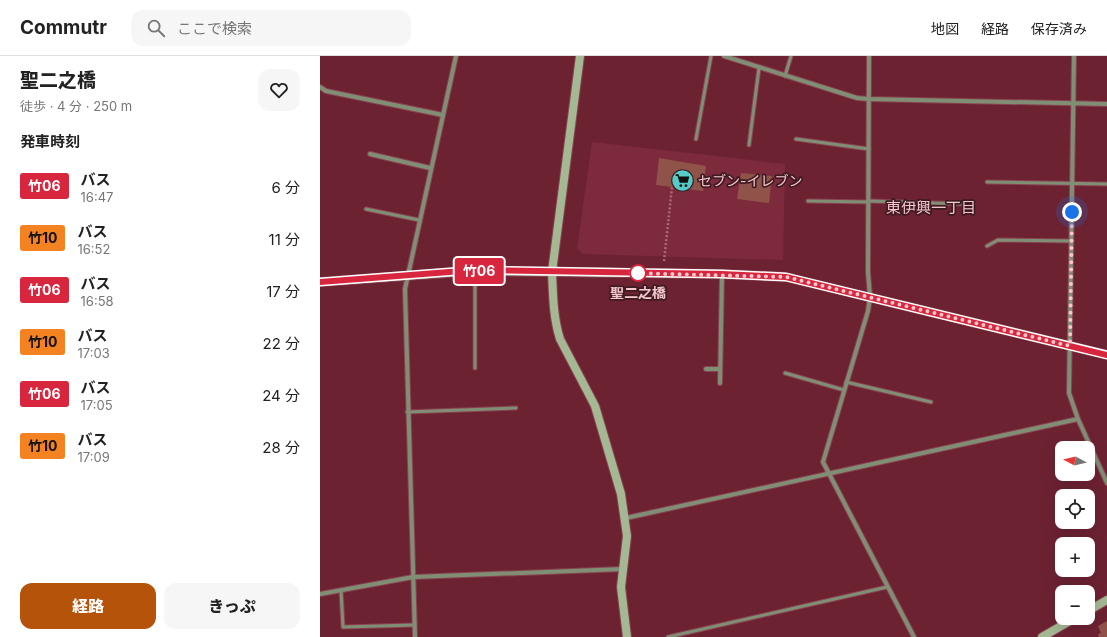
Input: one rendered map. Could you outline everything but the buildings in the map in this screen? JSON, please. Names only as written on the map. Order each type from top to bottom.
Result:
[{"type":"street","points":[[415,637],[407,412],[405,289],[430,168],[456,56]]},
{"type":"street","points":[[580,56],[552,272],[553,298],[556,328],[560,339],[595,406],[621,494],[626,518],[627,536],[622,594],[627,637]]},
{"type":"street","points":[[724,56],[857,98],[870,100],[1107,104]]},
{"type":"street","points":[[869,56],[870,100],[868,272],[870,297],[868,311],[823,462],[914,637]]},
{"type":"street","points":[[1074,56],[1069,393],[1078,419],[1107,483]]},
{"type":"street","points":[[320,87],[326,91],[443,115]]},
{"type":"street","points":[[370,154],[430,168]]},
{"type":"street","points":[[320,282],[475,270],[722,274],[786,277],[1107,355]]},
{"type":"street","points":[[720,383],[722,274]]},
{"type":"street","points":[[706,369],[720,369]]},
{"type":"street","points":[[626,518],[1078,419]]},
{"type":"street","points":[[320,594],[413,577],[623,569]]},
{"type":"street","points":[[1095,607],[1107,600]]},
{"type":"street","points":[[1042,637],[1063,625]]},
{"type":"lane","points":[[696,139],[711,56]]},
{"type":"lane","points":[[785,76],[791,56]]},
{"type":"lane","points":[[750,144],[759,68]]},
{"type":"lane","points":[[796,139],[869,149]]},
{"type":"lane","points":[[987,182],[1107,184]]},
{"type":"lane","points":[[808,202],[965,204]]},
{"type":"lane","points":[[366,209],[419,220]]},
{"type":"lane","points":[[987,246],[998,240],[1072,241]]},
{"type":"lane","points":[[475,270],[475,368]]},
{"type":"lane","points":[[785,374],[844,390]]},
{"type":"lane","points":[[846,382],[931,402]]},
{"type":"lane","points":[[407,412],[516,408]]},
{"type":"lane","points":[[668,637],[887,587]]},
{"type":"lane","points":[[341,590],[343,627],[414,625]]},
{"type":"path","points":[[664,261],[672,186]]},
{"type":"shaded area","points":[[592,142],[785,164],[783,260],[583,254],[577,249]]},
{"type":"bus line","name":"竹06","points":[[320,282],[475,270],[765,275],[786,277],[1107,355]]},
{"type":"place","name":"セブン-イレブン","points":[[682,180]]},
{"type":"place","name":"聖二之橋","points":[[638,273]]},
{"type":"district","name":"東伊興一丁目","points":[[931,207]]},
{"type":"route","points":[[638,273],[630,273],[765,275],[786,277],[1070,346],[1072,212]]}]
